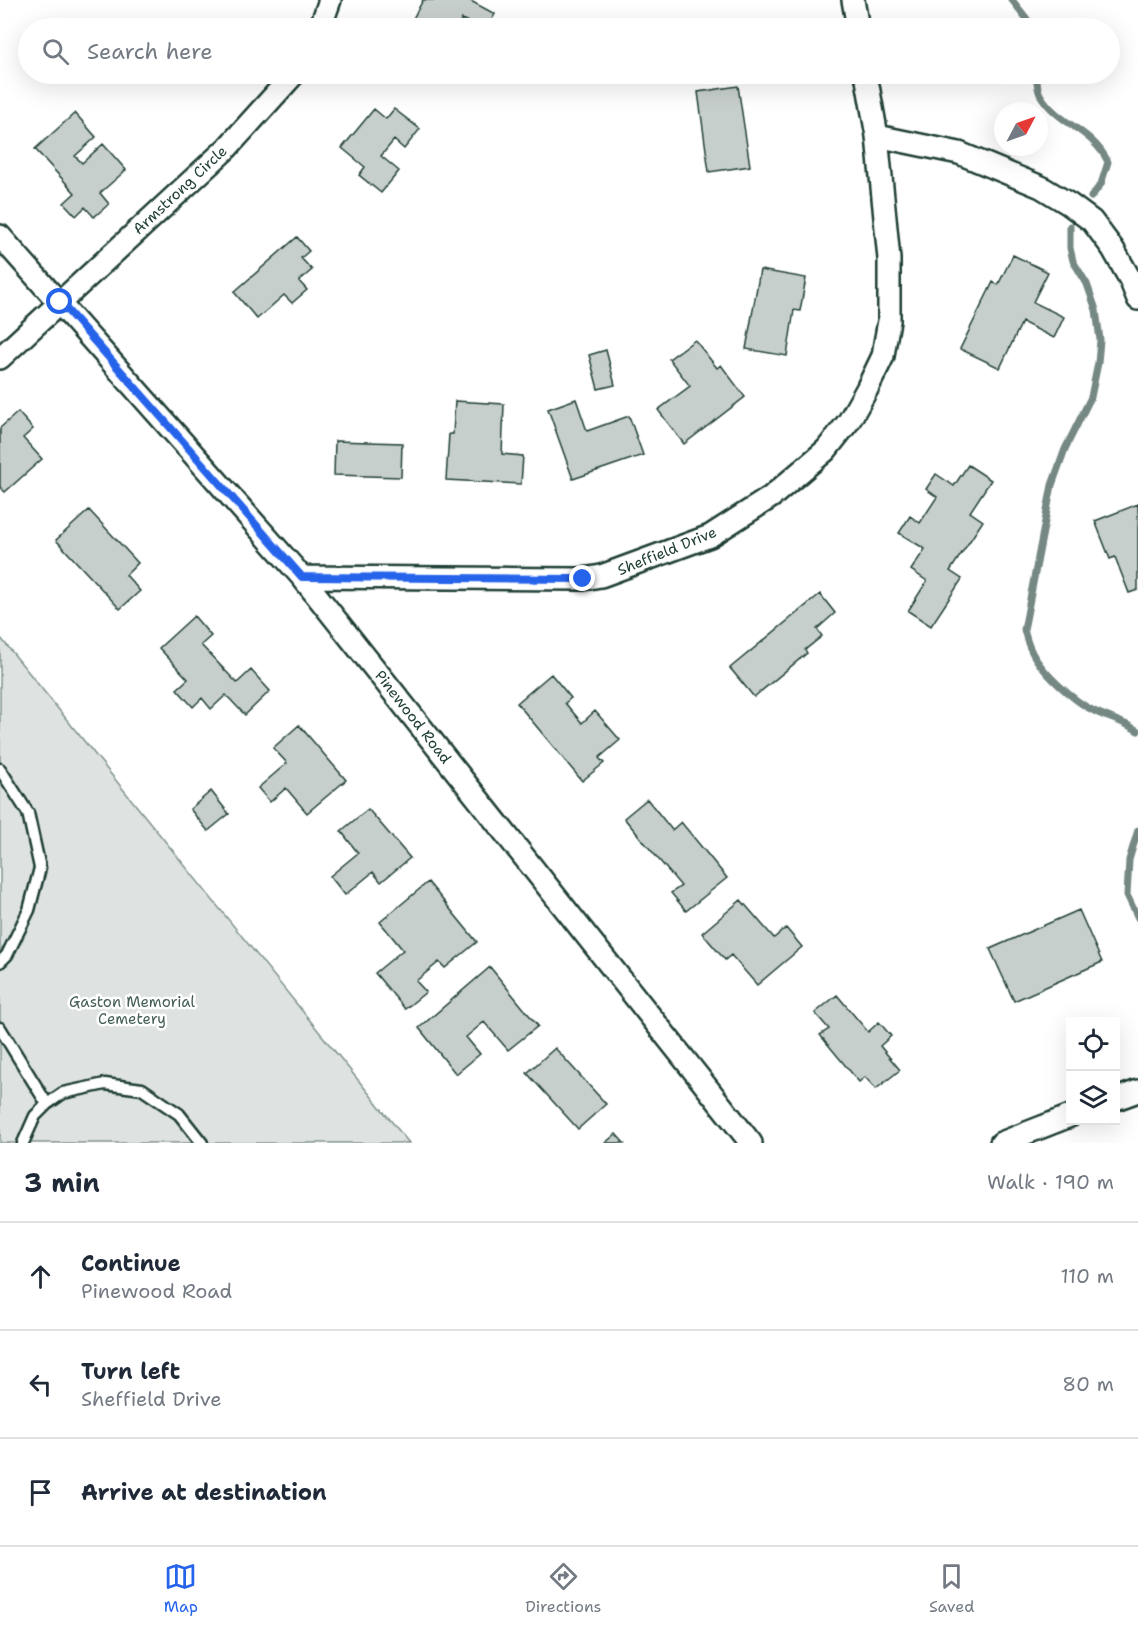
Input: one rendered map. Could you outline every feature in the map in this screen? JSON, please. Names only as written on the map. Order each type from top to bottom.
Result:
[{"type":"street","points":[[324,18],[330,0]]},
{"type":"street","points":[[853,0],[856,18]]},
{"type":"street","name":"Armstrong Circle","points":[[0,358],[226,148],[285,84]]},
{"type":"street","name":"Sheffield Drive","points":[[302,577],[583,579],[601,576],[710,536],[771,497],[826,450],[849,422],[883,356],[889,321],[889,259],[877,136],[868,84]]},
{"type":"street","points":[[877,136],[959,153],[1041,187],[1069,204],[1092,221],[1113,249],[1138,299]]},
{"type":"street","points":[[0,236],[60,302]]},
{"type":"street","name":"Pinewood Road","points":[[60,302],[302,577],[751,1143]]},
{"type":"street","points":[[1120,1098],[1138,1091]]},
{"type":"street","points":[[1001,1143],[1066,1118]]},
{"type":"lane","points":[[0,770],[28,813],[40,868],[29,910],[7,955],[0,962]]},
{"type":"lane","points":[[0,1028],[47,1104]]},
{"type":"lane","points":[[23,1143],[35,1116],[47,1104],[63,1093],[105,1084],[142,1089],[179,1114],[202,1143]]},
{"type":"green space","name":"Gaston Memorial Cemetery","points":[[0,637],[409,1143],[0,1143]]},
{"type":"building","points":[[423,0],[469,0],[495,14],[493,18],[413,18]]},
{"type":"building","points":[[738,86],[750,166],[709,172],[698,92]]},
{"type":"building","points":[[374,109],[386,119],[394,109],[420,129],[404,149],[394,140],[381,156],[399,171],[381,193],[359,175],[365,167],[342,148]]},
{"type":"building","points":[[75,113],[96,137],[75,156],[82,163],[103,144],[126,170],[100,193],[109,204],[94,217],[85,207],[76,216],[64,203],[75,193],[35,149]]},
{"type":"building","points":[[297,237],[309,251],[301,258],[312,270],[299,281],[307,290],[292,303],[284,295],[257,319],[234,292]]},
{"type":"building","points":[[1013,255],[1048,272],[1033,302],[1064,317],[1054,338],[1022,322],[1000,368],[960,349],[993,282],[998,285]]},
{"type":"building","points":[[760,270],[806,278],[800,311],[794,310],[787,356],[746,349]]},
{"type":"building","points":[[695,340],[717,368],[721,365],[745,397],[684,444],[658,410],[690,386],[669,359]]},
{"type":"building","points":[[606,350],[615,385],[598,389],[589,355]]},
{"type":"building","points":[[576,399],[587,431],[629,416],[643,455],[573,479],[548,409]]},
{"type":"building","points":[[455,401],[504,404],[502,454],[523,456],[521,484],[446,480],[449,434],[453,434]]},
{"type":"building","points":[[18,412],[33,429],[23,438],[42,459],[5,492],[0,487],[0,428]]},
{"type":"building","points":[[335,441],[402,443],[401,477],[334,475]]},
{"type":"building","points":[[968,465],[991,480],[970,512],[983,521],[950,571],[962,579],[931,626],[908,611],[927,581],[911,570],[925,549],[899,533],[910,516],[920,523],[937,497],[926,489],[936,474],[954,486]]},
{"type":"building","points":[[1138,504],[1138,590],[1129,593],[1115,557],[1110,559],[1095,521]]},
{"type":"building","points":[[89,510],[138,563],[126,575],[140,591],[120,609],[56,540]]},
{"type":"building","points":[[820,594],[835,613],[817,629],[822,636],[805,650],[807,653],[754,697],[730,668]]},
{"type":"building","points":[[194,616],[211,636],[201,645],[237,683],[251,670],[270,691],[245,715],[226,695],[211,709],[202,698],[193,707],[177,689],[188,679],[159,648]]},
{"type":"building","points":[[551,674],[571,698],[565,703],[582,723],[595,711],[620,740],[599,758],[604,763],[582,781],[517,703]]},
{"type":"building","points":[[299,725],[346,780],[307,813],[286,788],[270,802],[258,788],[287,763],[273,748]]},
{"type":"building","points":[[211,791],[229,814],[208,831],[190,809]]},
{"type":"building","points":[[647,799],[672,830],[681,822],[727,878],[686,911],[671,893],[681,886],[624,818]]},
{"type":"building","points":[[368,809],[410,858],[381,882],[373,872],[345,895],[330,876],[358,853],[341,831]]},
{"type":"building","points":[[428,882],[477,942],[445,968],[439,962],[416,981],[426,992],[405,1009],[375,973],[403,950],[380,922]]},
{"type":"building","points":[[741,900],[774,938],[786,928],[802,947],[757,985],[731,955],[725,960],[702,933]]},
{"type":"building","points":[[1079,910],[1102,962],[1014,1001],[990,949]]},
{"type":"building","points":[[490,967],[538,1026],[508,1050],[484,1022],[466,1037],[480,1054],[456,1074],[419,1028]]},
{"type":"building","points":[[837,995],[868,1032],[879,1022],[891,1036],[880,1046],[900,1070],[876,1089],[865,1077],[859,1082],[820,1035],[829,1029],[815,1013]]},
{"type":"building","points":[[555,1048],[606,1104],[578,1129],[527,1073]]},
{"type":"building","points":[[616,1134],[624,1143],[605,1143]]},
{"type":"waterway","points":[[1012,0],[1026,18]]},
{"type":"waterway","points":[[1037,84],[1048,106],[1085,134],[1108,162],[1101,184],[1091,197]]},
{"type":"waterway","points":[[1070,226],[1070,248],[1073,261],[1087,284],[1096,310],[1100,340],[1098,363],[1091,397],[1065,449],[1052,485],[1024,630],[1029,646],[1041,666],[1068,693],[1087,707],[1138,731]]},
{"type":"waterway","points":[[1138,830],[1129,860],[1127,895],[1138,918]]},
{"type":"route","points":[[60,302],[302,577],[583,579]]}]
